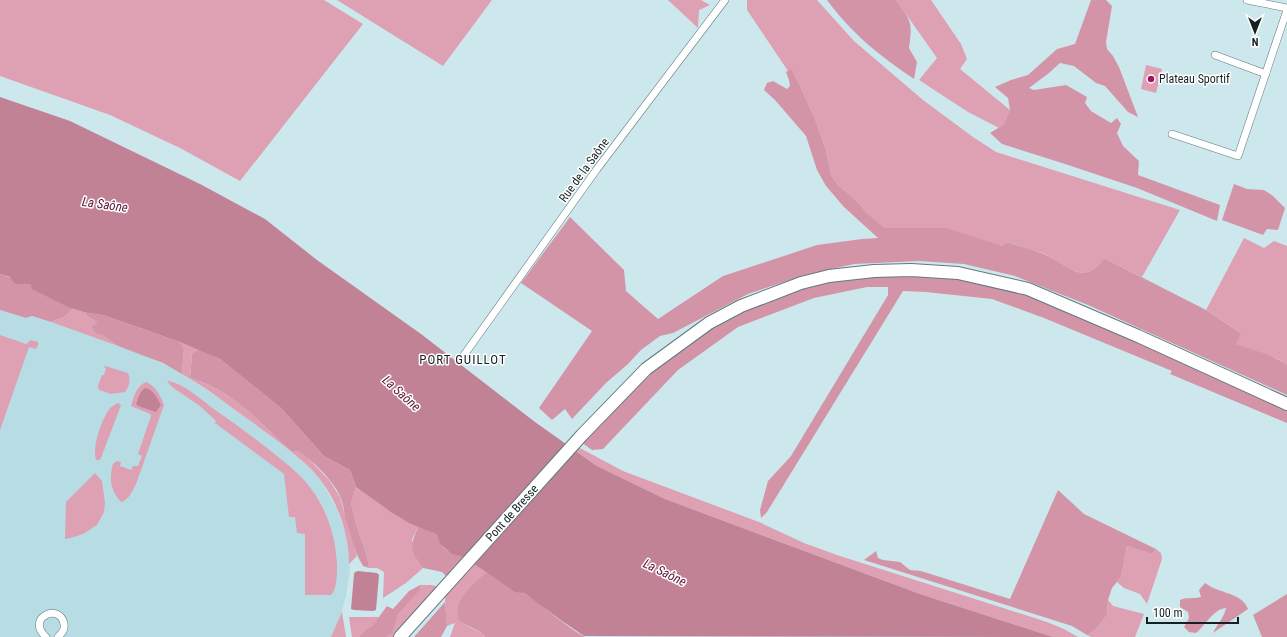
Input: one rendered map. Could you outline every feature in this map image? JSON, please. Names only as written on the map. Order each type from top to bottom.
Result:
[{"type":"main road","name":"Pont de Bresse","points":[[400,637],[582,434],[646,369],[709,323],[741,306],[801,283],[829,276],[874,271],[910,270],[958,273],[1028,289],[1145,339],[1287,404]]},
{"type":"street","name":"Rue de la Saône","points":[[464,355],[597,169],[725,0]]},
{"type":"street","points":[[1172,134],[1238,156],[1287,9],[1247,0]]},
{"type":"street","points":[[1215,55],[1266,74]]},
{"type":"street","points":[[46,637],[41,632],[39,624],[45,615],[52,613],[58,615],[63,620],[65,626],[63,632],[58,637]]},
{"type":"shaded area","points":[[0,0],[324,0],[363,24],[240,181],[180,148],[110,115],[0,76]]},
{"type":"shaded area","points":[[337,0],[492,0],[443,66]]},
{"type":"shaded area","points":[[668,0],[701,0],[710,5],[699,10],[698,28]]},
{"type":"shaded area","points":[[747,0],[817,0],[854,41],[923,100],[996,152],[1180,210],[1142,277],[1104,258],[1097,267],[1089,272],[1082,273],[1068,268],[1045,254],[1006,242],[1002,246],[885,228],[838,185],[831,175],[826,150],[815,119],[801,88],[791,70],[788,71],[747,10]]},
{"type":"shaded area","points":[[827,0],[896,0],[910,22],[911,32],[909,48],[917,62],[914,79],[867,44],[847,24]]},
{"type":"shaded area","points":[[896,0],[931,0],[961,44],[967,59],[960,69],[1010,110],[1003,125],[999,128],[968,112],[919,80],[937,58]]},
{"type":"shaded area","points":[[1091,0],[1106,0],[1112,6],[1106,42],[1107,49],[1119,67],[1138,117],[1128,112],[1105,86],[1096,83],[1074,66],[1060,63],[1029,88],[1034,90],[1066,85],[1087,97],[1085,103],[1091,111],[1111,123],[1117,118],[1121,124],[1117,133],[1123,146],[1139,161],[1138,175],[1220,205],[1217,221],[1137,188],[1002,144],[990,133],[1003,125],[1010,110],[1008,98],[995,87],[1028,75],[1057,49],[1075,44]]},
{"type":"shaded area","name":"Plateau Sportif","points":[[1146,65],[1162,69],[1156,93],[1141,89]]},
{"type":"shaded area","points":[[791,69],[815,119],[826,150],[831,175],[838,185],[885,228],[946,228],[1002,246],[1006,242],[1035,251],[1052,258],[1074,271],[1082,273],[1089,272],[1104,258],[1206,310],[1241,333],[1236,344],[1270,356],[1287,365],[1287,395],[1088,305],[1015,276],[964,264],[919,261],[854,264],[805,275],[748,294],[673,333],[660,336],[641,350],[628,364],[606,383],[572,419],[565,409],[552,420],[539,408],[592,331],[521,283],[570,217],[624,270],[626,291],[658,319],[723,276],[817,245],[878,238],[844,207],[826,186],[817,170],[806,136],[775,100],[764,90],[767,83],[773,81],[787,89],[790,86],[786,72]]},
{"type":"shaded area","points":[[1234,184],[1247,189],[1264,190],[1273,196],[1285,208],[1278,230],[1267,229],[1263,235],[1222,220]]},
{"type":"shaded area","points":[[1244,238],[1264,248],[1274,241],[1287,246],[1287,365],[1278,359],[1235,344],[1240,332],[1206,310]]},
{"type":"shaded area","points":[[0,274],[32,285],[33,289],[73,308],[66,316],[51,322],[32,316],[26,318],[0,310]]},
{"type":"shaded area","points":[[917,275],[969,279],[1010,289],[1065,309],[1287,409],[1287,423],[1170,374],[1172,371],[1044,318],[992,299],[903,291],[767,512],[761,518],[760,510],[768,481],[791,456],[888,295],[888,287],[867,287],[814,298],[738,327],[678,370],[603,449],[592,450],[581,442],[659,365],[704,333],[754,306],[781,296],[835,281],[876,276]]},
{"type":"shaded area","points":[[73,308],[87,313],[87,316],[97,322],[91,327],[96,334],[102,335],[118,346],[51,322],[66,316]]},
{"type":"shaded area","points":[[0,310],[26,318],[32,316],[51,322],[143,355],[177,370],[233,408],[285,447],[311,469],[322,482],[337,509],[346,535],[349,559],[350,571],[346,596],[340,618],[331,637],[0,637]]},
{"type":"shaded area","points":[[87,313],[103,315],[180,342],[184,349],[182,374],[163,363],[118,346],[102,335],[96,334],[91,327],[97,322],[87,316]]},
{"type":"shaded area","points":[[0,335],[26,344],[31,340],[38,342],[38,345],[36,349],[29,347],[0,430]]},
{"type":"shaded area","points":[[180,342],[199,349],[192,354],[190,378],[205,383],[233,399],[292,452],[298,451],[306,456],[329,480],[340,497],[357,556],[349,564],[343,525],[333,500],[319,478],[289,450],[209,391],[182,374],[184,349]]},
{"type":"shaded area","points":[[199,349],[220,359],[281,408],[324,456],[350,470],[356,487],[351,503],[367,556],[369,568],[363,566],[355,548],[340,496],[322,471],[298,451],[292,452],[233,399],[205,383],[190,378],[192,354]]},
{"type":"shaded area","points":[[105,366],[128,373],[129,383],[125,392],[111,394],[99,390],[98,386],[102,375],[104,375],[106,369],[104,367]]},
{"type":"shaded area","points":[[167,381],[178,384],[190,391],[267,448],[302,478],[312,490],[323,507],[335,546],[337,578],[336,586],[331,595],[305,595],[305,534],[297,533],[295,517],[289,517],[284,474],[215,423],[216,421],[200,406],[172,387]]},
{"type":"shaded area","points":[[146,382],[155,388],[164,405],[136,484],[128,497],[121,502],[111,484],[113,464],[117,461],[121,462],[120,466],[131,470],[133,466],[138,466],[142,456],[138,454],[151,416],[150,414],[131,406],[138,389]]},
{"type":"shaded area","points":[[118,403],[121,405],[101,458],[96,460],[95,448],[101,426],[110,408]]},
{"type":"shaded area","points":[[578,447],[623,471],[759,522],[804,543],[837,555],[1047,622],[1078,637],[1053,637],[920,594],[665,499],[597,466],[575,450]]},
{"type":"shaded area","points":[[95,473],[102,481],[105,503],[104,512],[97,525],[83,534],[65,539],[66,502]]},
{"type":"shaded area","points":[[356,487],[394,514],[419,526],[412,539],[417,560],[423,568],[406,583],[383,598],[384,572],[377,568],[369,568],[367,556],[351,503]]},
{"type":"shaded area","points":[[1058,490],[1084,514],[1156,549],[1152,554],[1127,546],[1121,577],[1112,588],[1108,600],[1107,615],[1096,629],[1087,635],[1072,626],[864,560],[876,551],[878,558],[900,562],[910,570],[921,571],[1010,599]]},
{"type":"shaded area","points":[[419,526],[436,534],[440,543],[446,550],[464,556],[450,570],[447,577],[442,572],[423,568],[415,557],[412,544]]},
{"type":"shaded area","points":[[1127,546],[1152,554],[1156,549],[1161,553],[1162,559],[1147,604],[1140,594],[1124,588],[1117,582],[1121,577]]},
{"type":"shaded area","points":[[464,556],[487,572],[473,583],[462,597],[458,605],[458,618],[463,623],[485,637],[450,637],[455,623],[447,626],[445,597],[446,581],[450,570]]},
{"type":"shaded area","points":[[487,572],[533,599],[569,627],[585,637],[485,637],[480,632],[462,623],[457,615],[459,602],[473,583]]},
{"type":"shaded area","points":[[1205,583],[1213,588],[1239,598],[1248,609],[1213,633],[1224,615],[1226,608],[1221,609],[1213,615],[1196,633],[1189,632],[1184,627],[1189,618],[1188,612],[1180,607],[1180,600],[1201,597],[1199,590]]},
{"type":"shaded area","points":[[420,585],[439,587],[395,637],[386,637],[391,632],[396,617],[403,607],[421,590]]},
{"type":"shaded area","points":[[420,585],[421,590],[398,614],[392,633],[386,637],[359,637],[364,631],[373,625],[387,606],[393,609],[409,591]]},
{"type":"shaded area","points":[[1287,594],[1287,637],[1262,637],[1253,615]]},
{"type":"shaded area","points":[[1108,600],[1113,606],[1144,614],[1135,637],[1091,637],[1087,635],[1096,629],[1107,615]]},
{"type":"shaded area","points":[[445,602],[447,626],[441,637],[414,637]]},
{"type":"shaded area","points":[[342,612],[346,637],[331,637]]},
{"type":"shaded area","points":[[349,617],[379,617],[373,625],[364,631],[359,637],[352,637]]},
{"type":"water","name":"La Saône","points":[[0,97],[70,121],[200,184],[265,219],[317,260],[421,334],[535,422],[597,466],[665,499],[920,594],[1053,637],[584,636],[524,593],[515,592],[464,557],[452,554],[440,544],[436,534],[409,523],[356,487],[350,470],[324,456],[281,408],[220,359],[180,342],[103,315],[87,313],[68,307],[32,289],[31,285],[17,284],[12,281],[10,277],[0,274]]},
{"type":"water","points":[[145,388],[153,392],[161,405],[156,412],[136,404],[140,393]]},
{"type":"water","points":[[358,571],[377,573],[379,575],[376,610],[351,609],[354,574]]},
{"type":"place","name":"Plateau Sportif","points":[[1151,79]]},
{"type":"district","name":"PORT GUILLOT","points":[[463,359]]}]
